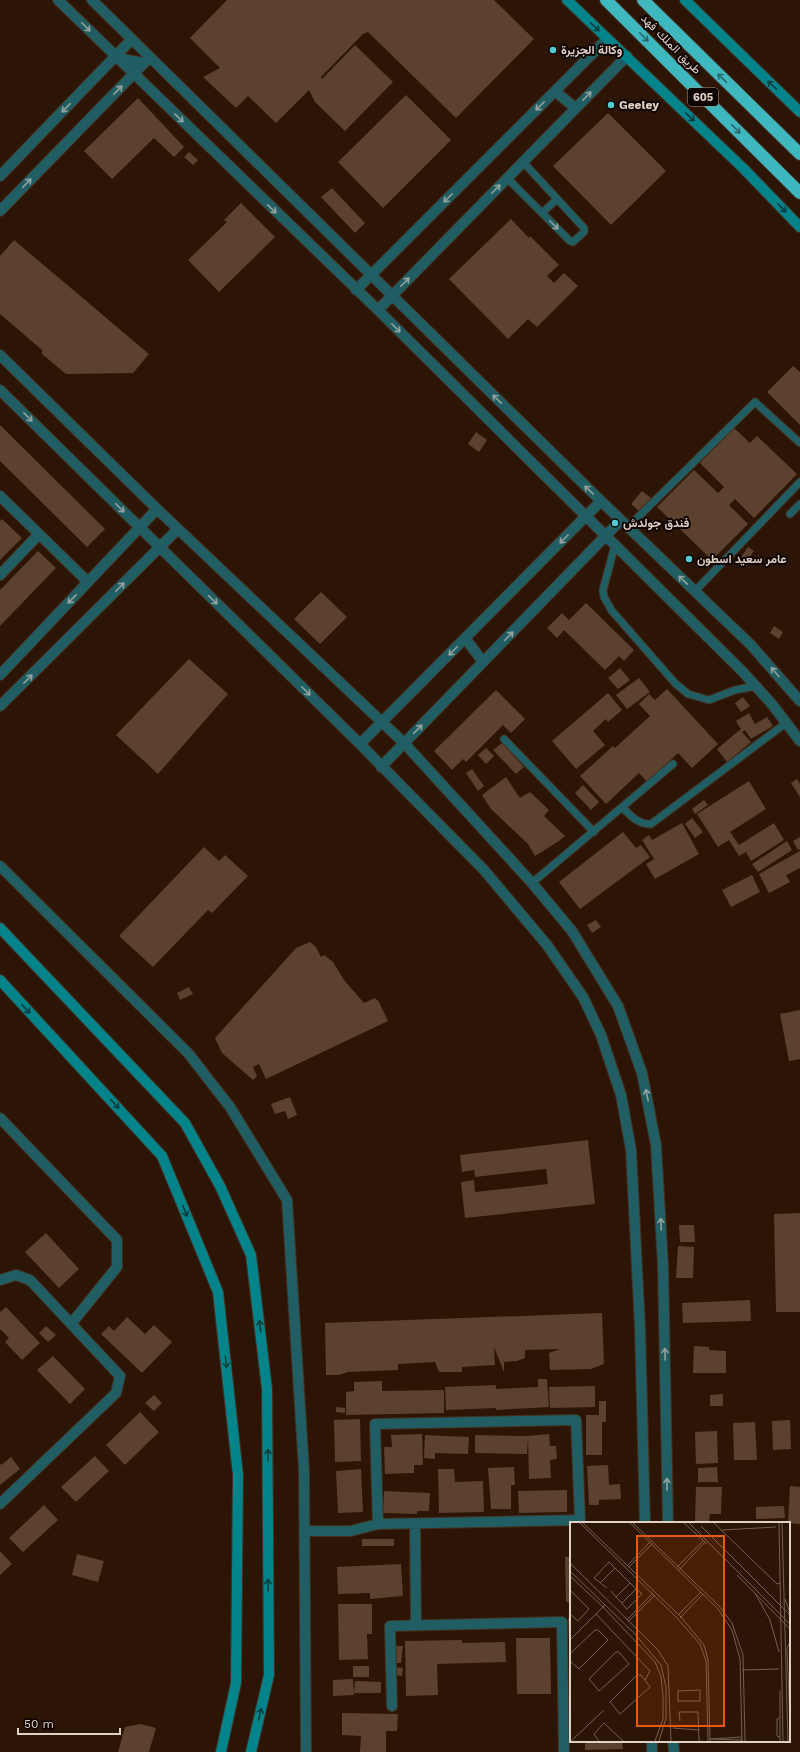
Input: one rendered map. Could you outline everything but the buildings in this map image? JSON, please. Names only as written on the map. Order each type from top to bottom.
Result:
[{"type":"highway","name":"طريق الملك فهد","points":[[606,0],[800,193]]},
{"type":"highway","name":"طريق الملك فهد","points":[[643,0],[800,154]]},
{"type":"street","points":[[58,0],[378,310],[606,536],[756,686],[800,741]]},
{"type":"street","points":[[92,0],[132,39],[147,60],[391,295],[601,501],[752,645],[800,702]]},
{"type":"street","points":[[567,0],[744,169],[800,227]]},
{"type":"street","points":[[685,0],[800,112]]},
{"type":"street","points":[[0,176],[132,39]]},
{"type":"street","points":[[356,290],[607,39]]},
{"type":"street","points":[[378,310],[391,295],[627,56]]},
{"type":"street","points":[[116,57],[147,60]]},
{"type":"street","points":[[0,211],[147,60]]},
{"type":"street","points":[[555,91],[575,108]]},
{"type":"street","points":[[0,355],[157,509],[404,743],[532,883],[572,931],[618,1006],[642,1073],[656,1145],[663,1265],[668,1522]]},
{"type":"street","points":[[0,390],[360,744],[484,870],[547,945],[583,997],[601,1034],[621,1095],[631,1150],[640,1327],[645,1522]]},
{"type":"street","points":[[0,496],[88,582]]},
{"type":"street","points":[[360,744],[601,501]]},
{"type":"street","points":[[0,675],[157,509]]},
{"type":"street","points":[[381,767],[606,536],[625,524]]},
{"type":"street","points":[[0,706],[178,529]]},
{"type":"street","points":[[0,575],[39,534]]},
{"type":"street","points":[[465,638],[483,662]]},
{"type":"street","points":[[0,866],[188,1052],[230,1107],[287,1200],[304,1470],[306,1752]]},
{"type":"street","points":[[0,928],[185,1123],[220,1186],[251,1255],[268,1389],[269,1675],[251,1752]]},
{"type":"street","points":[[0,980],[162,1156],[218,1292],[238,1476],[236,1683],[221,1752]]},
{"type":"street","points":[[0,1118],[117,1240],[117,1267],[71,1324]]},
{"type":"street","points":[[0,1280],[16,1275],[30,1280],[120,1376],[116,1393],[0,1504]]},
{"type":"street","points":[[304,1531],[351,1531],[378,1524],[580,1520],[576,1420],[374,1424],[378,1524]]},
{"type":"street","points":[[415,1524],[416,1625]]},
{"type":"street","points":[[392,1706],[390,1626],[562,1622],[564,1752]]},
{"type":"street","points":[[673,1742],[674,1752]]},
{"type":"lane","points":[[507,178],[570,241],[573,242],[584,232],[584,228],[522,162]]},
{"type":"lane","points":[[542,213],[557,198]]},
{"type":"lane","points":[[625,524],[755,402],[800,443]]},
{"type":"lane","points":[[695,591],[800,482]]},
{"type":"lane","points":[[790,514],[800,504]]},
{"type":"lane","points":[[615,545],[603,590],[604,597],[612,611],[675,683],[688,694],[709,700],[735,690],[756,686]]},
{"type":"lane","points":[[623,808],[636,821],[643,824],[652,824],[786,723]]},
{"type":"lane","points":[[504,738],[594,832]]},
{"type":"lane","points":[[532,883],[623,808],[673,764]]},
{"type":"place","name":"وكالة الجزيرة","points":[[553,50]]},
{"type":"place","name":"Geeley","points":[[611,105]]},
{"type":"place","name":"فندق جولدش","points":[[615,523]]},
{"type":"place","name":"عامر سعيد اسطون","points":[[689,559]]}]
